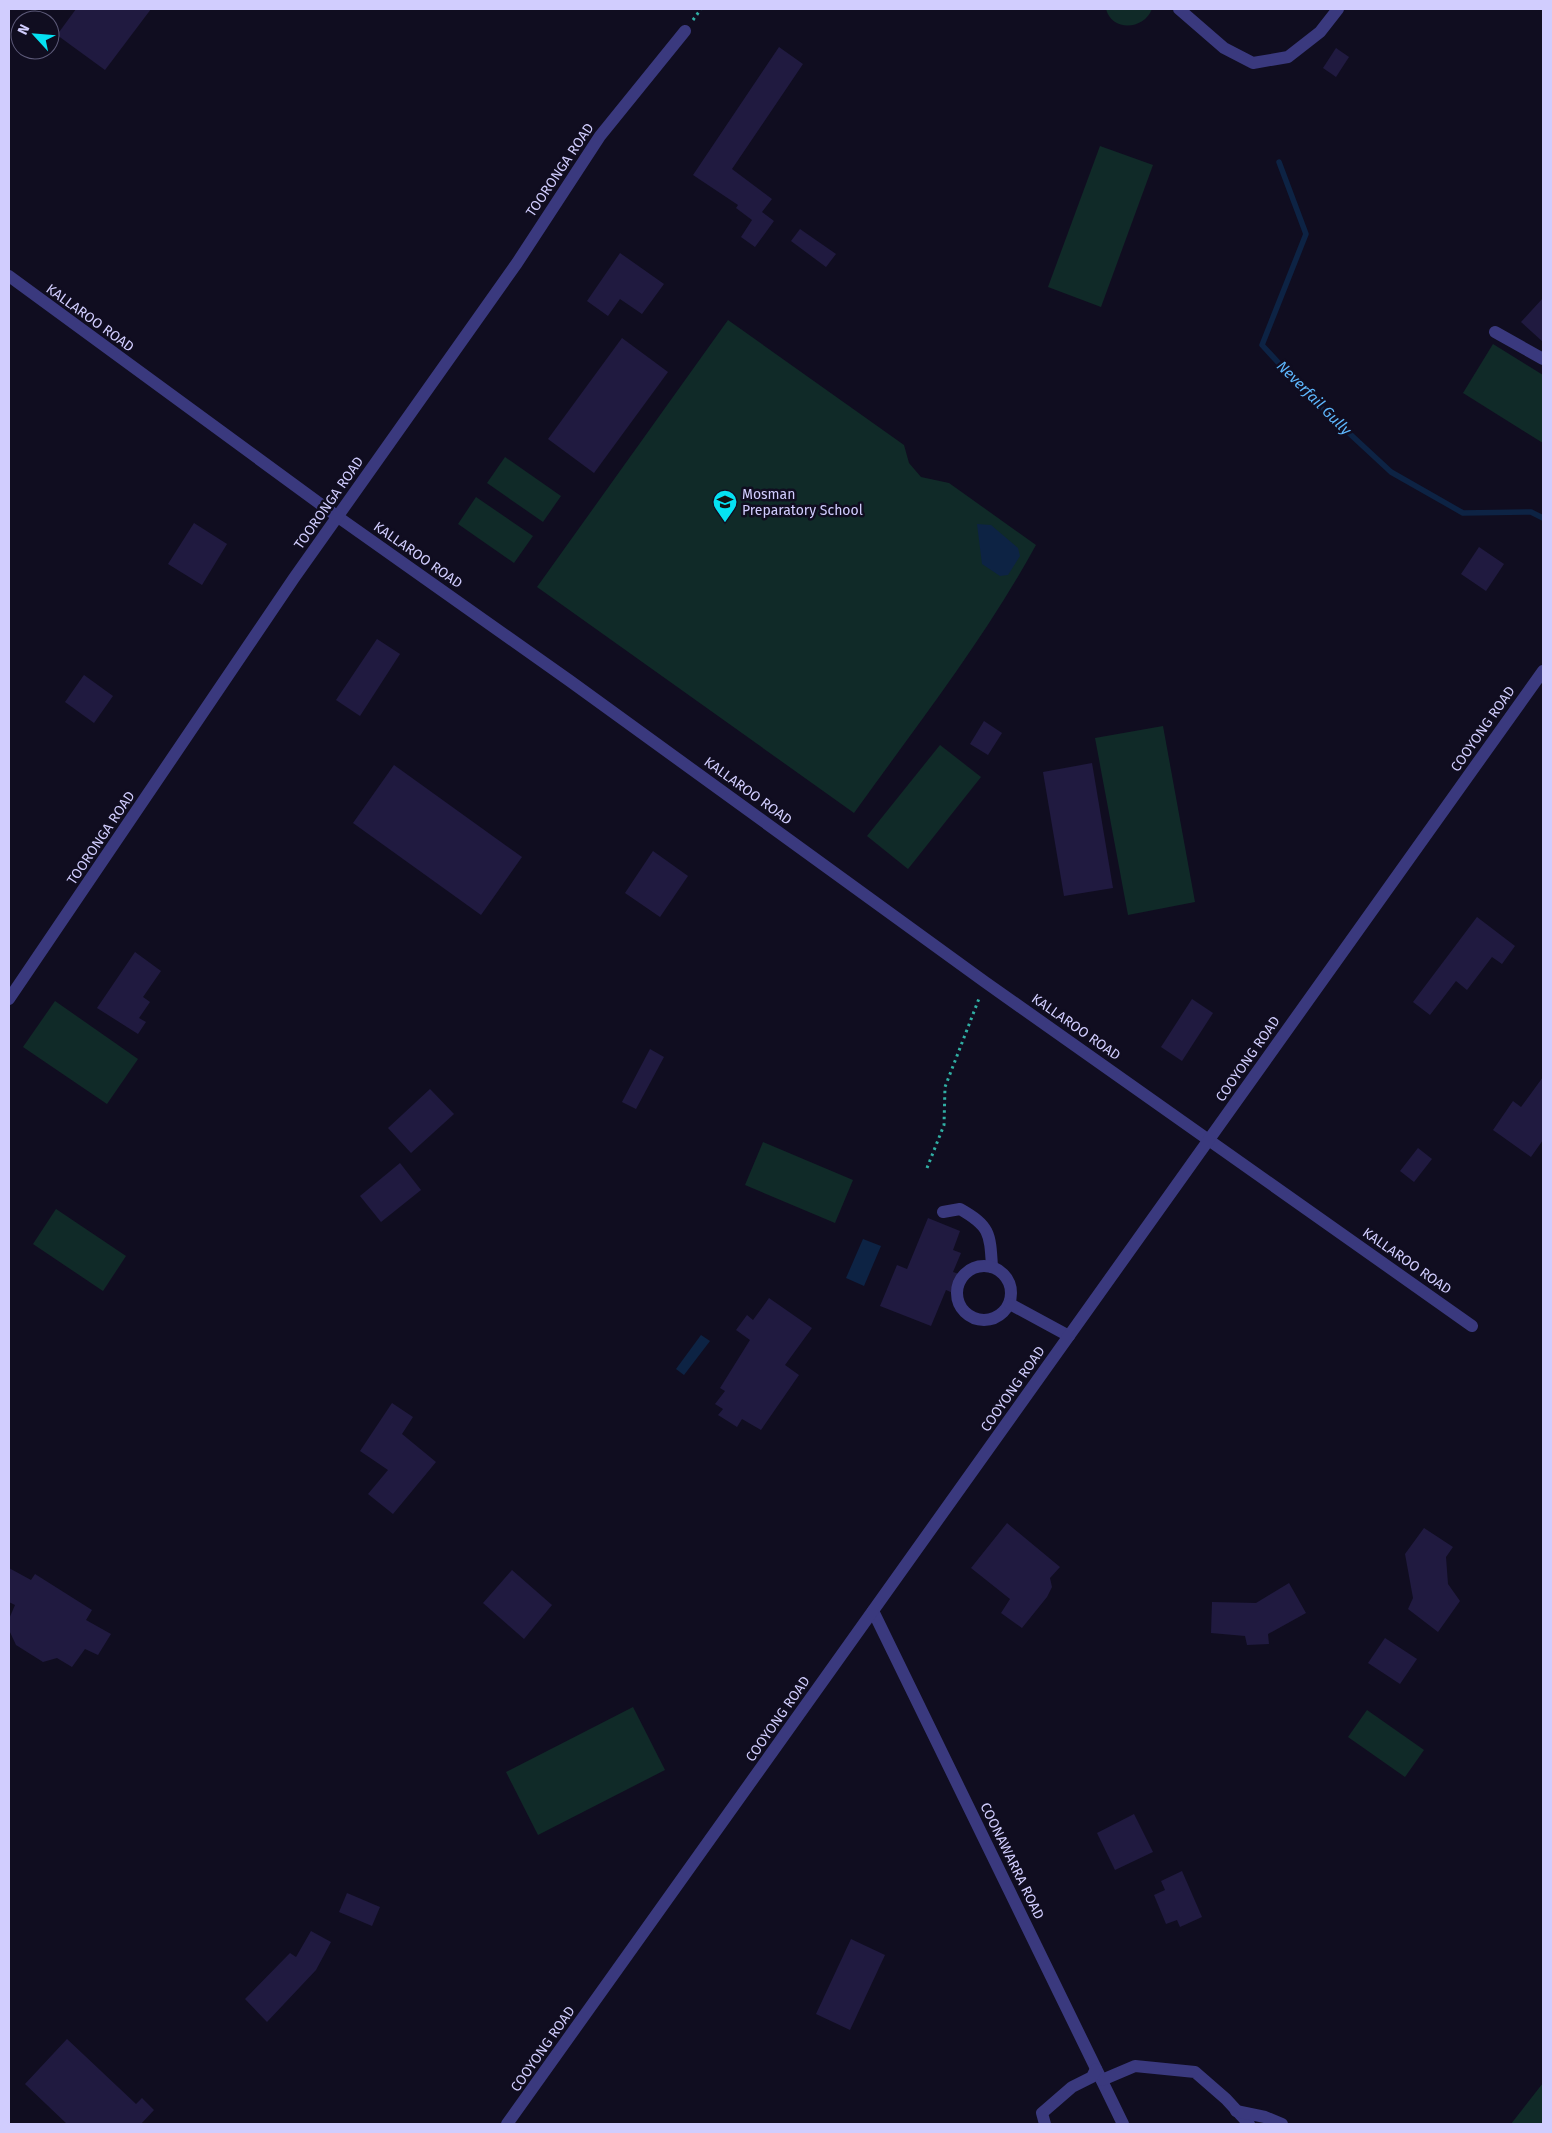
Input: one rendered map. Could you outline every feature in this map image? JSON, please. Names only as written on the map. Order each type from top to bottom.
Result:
[{"type":"street","points":[[1179,9],[1224,48],[1253,63],[1288,57],[1320,32],[1338,9]]},
{"type":"street","name":"TOORONGA ROAD","points":[[9,999],[294,578],[516,263],[600,136],[685,31]]},
{"type":"street","name":"KALLAROO ROAD","points":[[9,276],[338,517],[570,681],[985,982],[1472,1326]]},
{"type":"street","points":[[1496,332],[1543,359]]},
{"type":"street","name":"COOYONG ROAD","points":[[508,2124],[1543,671]]},
{"type":"street","points":[[943,1212],[960,1208],[977,1219],[988,1232],[992,1267]]},
{"type":"street","points":[[978,1267],[992,1267],[1005,1275],[1010,1284],[1012,1294],[1010,1304],[1000,1316],[993,1320],[980,1320],[965,1313],[960,1305],[957,1290],[962,1277],[978,1267]]},
{"type":"street","points":[[1010,1304],[1069,1336]]},
{"type":"street","name":"COONAWARRA ROAD","points":[[873,1611],[1123,2124]]},
{"type":"street","points":[[1045,2124],[1042,2113],[1072,2087],[1092,2077],[1135,2066],[1195,2072],[1248,2124]]},
{"type":"street","points":[[1236,2111],[1265,2117],[1282,2124]]},
{"type":"path","points":[[926,1168],[944,1125],[945,1087],[985,982]]},
{"type":"green space","points":[[1106,9],[1152,9],[1142,21],[1128,26],[1115,22],[1109,16]]},
{"type":"green space","points":[[1100,146],[1153,165],[1101,307],[1048,287]]},
{"type":"green space","points":[[728,320],[904,445],[909,463],[921,477],[949,483],[1036,545],[972,648],[926,715],[854,813],[537,587]]},
{"type":"green space","points":[[1493,344],[1543,375],[1543,443],[1463,393]]},
{"type":"green space","points":[[505,457],[561,496],[543,522],[487,483]]},
{"type":"green space","points":[[476,497],[533,536],[514,563],[458,524]]},
{"type":"green space","points":[[1163,726],[1195,902],[1128,915],[1095,738]]},
{"type":"green space","points":[[940,745],[981,777],[908,869],[867,836]]},
{"type":"green space","points":[[55,1001],[138,1059],[107,1104],[23,1047]]},
{"type":"green space","points":[[763,1142],[853,1180],[835,1223],[745,1185]]},
{"type":"green space","points":[[56,1209],[126,1256],[103,1291],[33,1244]]},
{"type":"green space","points":[[633,1707],[665,1770],[538,1835],[506,1772]]},
{"type":"green space","points":[[1367,1710],[1424,1750],[1405,1777],[1348,1737]]},
{"type":"green space","points":[[1543,2083],[1543,2124],[1511,2124]]},
{"type":"water","points":[[977,524],[991,525],[1018,548],[1020,556],[1008,575],[1000,576],[982,564]]},
{"type":"water","points":[[863,1239],[881,1246],[864,1286],[846,1278]]},
{"type":"water","points":[[701,1335],[710,1341],[684,1375],[676,1369]]},
{"type":"building","points":[[76,9],[151,9],[105,70],[60,37],[60,31]]},
{"type":"building","points":[[779,47],[803,64],[732,169],[772,199],[762,212],[774,221],[755,247],[741,237],[752,220],[736,208],[738,205],[693,175]]},
{"type":"building","points":[[1336,48],[1349,57],[1336,77],[1323,68]]},
{"type":"building","points":[[800,229],[836,254],[826,267],[791,241]]},
{"type":"building","points":[[620,253],[664,284],[642,314],[620,299],[608,316],[587,301]]},
{"type":"building","points":[[1543,298],[1543,342],[1521,322]]},
{"type":"building","points":[[622,338],[668,372],[594,473],[548,439]]},
{"type":"building","points":[[194,523],[227,544],[202,585],[168,564]]},
{"type":"building","points":[[1479,547],[1504,564],[1486,591],[1461,574]]},
{"type":"building","points":[[377,639],[400,654],[360,716],[336,700]]},
{"type":"building","points":[[84,675],[113,696],[94,723],[65,702]]},
{"type":"building","points":[[984,721],[1002,733],[988,755],[970,744]]},
{"type":"building","points":[[1092,763],[1113,888],[1064,896],[1043,772]]},
{"type":"building","points":[[394,765],[522,857],[481,915],[353,823]]},
{"type":"building","points":[[653,851],[688,876],[660,917],[625,893]]},
{"type":"building","points":[[1477,917],[1515,946],[1502,964],[1492,957],[1467,990],[1456,981],[1430,1015],[1413,1002]]},
{"type":"building","points":[[135,952],[161,971],[143,997],[150,1002],[139,1018],[146,1022],[138,1034],[97,1008]]},
{"type":"building","points":[[1192,999],[1213,1013],[1182,1061],[1161,1047]]},
{"type":"building","points":[[650,1049],[664,1057],[636,1109],[622,1102]]},
{"type":"building","points":[[1543,1077],[1543,1140],[1531,1157],[1493,1130],[1513,1101],[1521,1107]]},
{"type":"building","points":[[430,1089],[454,1114],[411,1153],[388,1128]]},
{"type":"building","points":[[1418,1148],[1432,1159],[1414,1182],[1400,1171]]},
{"type":"building","points":[[400,1163],[421,1190],[381,1222],[360,1196]]},
{"type":"building","points":[[928,1218],[960,1231],[953,1250],[961,1253],[953,1272],[968,1277],[960,1296],[946,1290],[931,1326],[880,1306],[897,1265],[907,1269]]},
{"type":"building","points":[[769,1298],[812,1328],[785,1365],[799,1375],[761,1430],[742,1419],[737,1427],[718,1415],[723,1409],[715,1404],[725,1391],[720,1388],[750,1340],[736,1330],[747,1315],[753,1320]]},
{"type":"building","points":[[392,1403],[413,1417],[402,1434],[436,1462],[393,1514],[368,1494],[388,1470],[360,1451]]},
{"type":"building","points":[[1007,1523],[1060,1567],[1050,1578],[1052,1587],[1047,1597],[1022,1628],[1001,1613],[1010,1599],[971,1568]]},
{"type":"building","points":[[1424,1528],[1453,1547],[1446,1557],[1448,1584],[1460,1601],[1438,1632],[1408,1609],[1413,1598],[1405,1554]]},
{"type":"building","points":[[9,1568],[31,1580],[35,1574],[92,1610],[86,1620],[111,1634],[98,1655],[85,1649],[72,1667],[57,1658],[43,1662],[16,1645],[9,1630],[9,1619],[15,1605],[9,1602]]},
{"type":"building","points":[[512,1570],[552,1605],[524,1639],[483,1603]]},
{"type":"building","points":[[1289,1583],[1306,1613],[1268,1634],[1269,1644],[1247,1645],[1245,1636],[1211,1633],[1212,1602],[1256,1603]]},
{"type":"building","points":[[1385,1638],[1417,1659],[1400,1684],[1368,1663]]},
{"type":"building","points":[[1134,1814],[1153,1852],[1115,1870],[1097,1833]]},
{"type":"building","points":[[1182,1871],[1202,1917],[1180,1927],[1177,1920],[1166,1924],[1154,1895],[1165,1890],[1161,1881]]},
{"type":"building","points":[[347,1893],[380,1907],[372,1926],[339,1912]]},
{"type":"building","points":[[311,1931],[331,1942],[316,1970],[267,2022],[245,1999],[290,1953],[296,1957]]},
{"type":"building","points":[[851,1939],[885,1955],[850,2030],[816,2014]]},
{"type":"building","points":[[67,2039],[136,2104],[142,2098],[154,2110],[141,2124],[67,2124],[25,2084]]},
{"type":"waterway","name":"Neverfail Gully","points":[[1279,162],[1306,234],[1262,345],[1309,396],[1391,472],[1463,513],[1531,512],[1543,518]]},
{"type":"place","name":"Mosman Preparatory School","points":[[725,523]]}]
